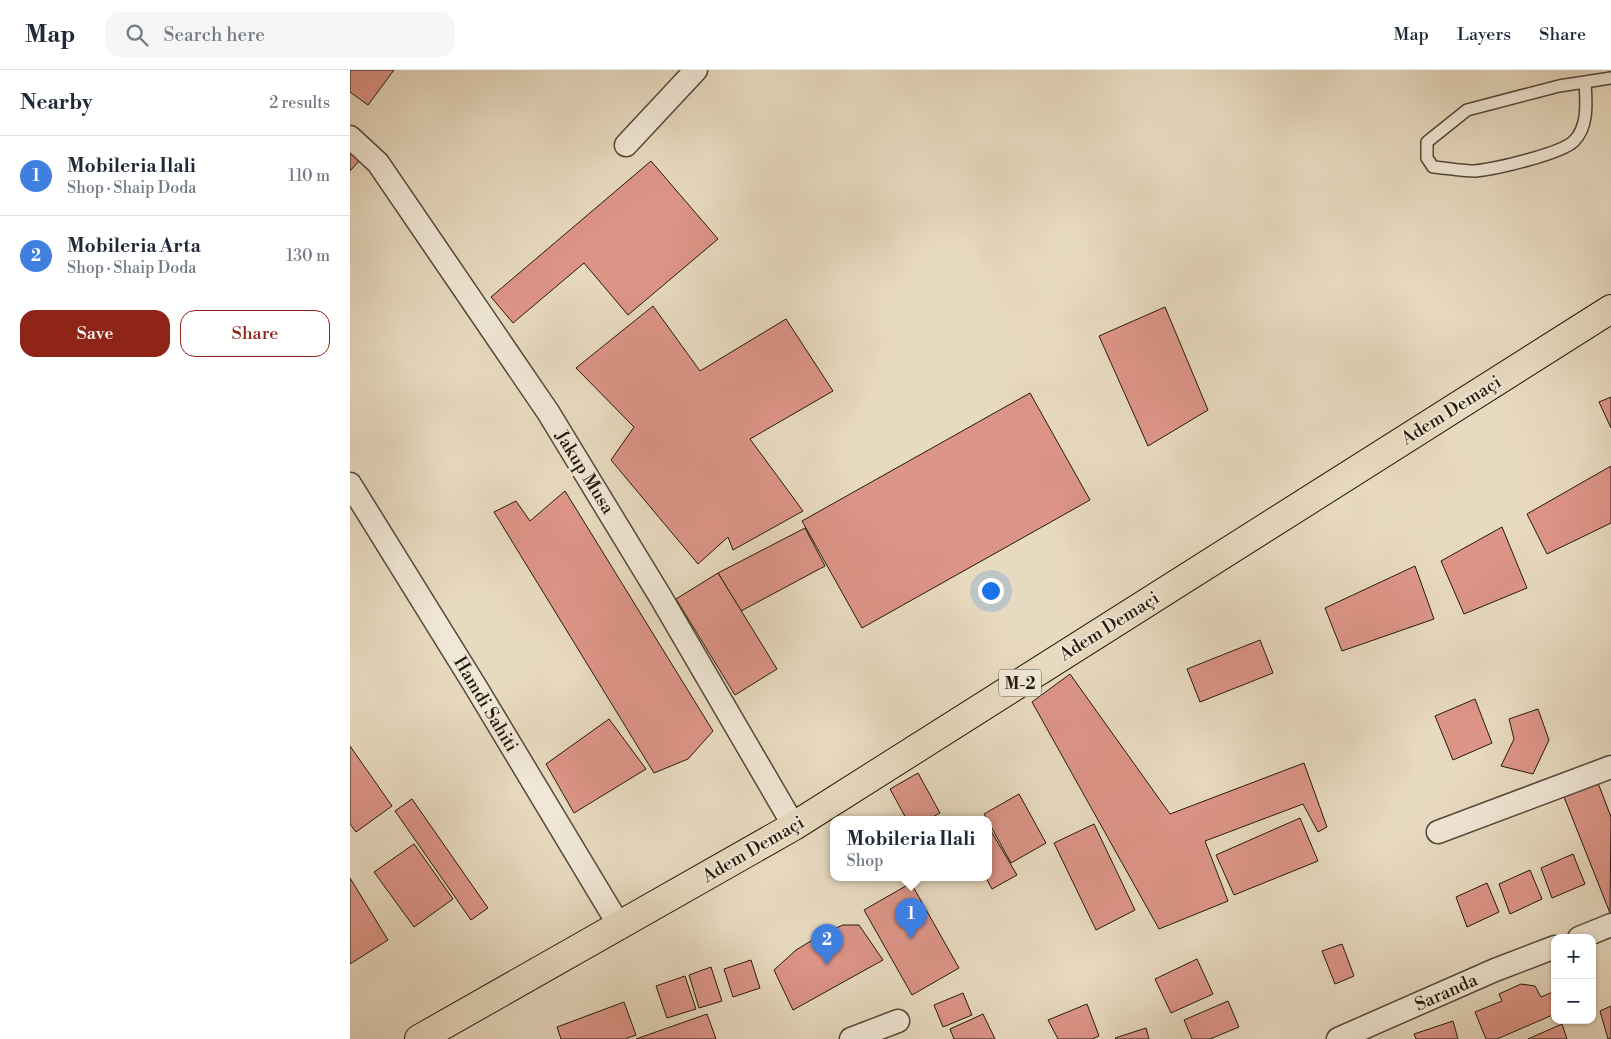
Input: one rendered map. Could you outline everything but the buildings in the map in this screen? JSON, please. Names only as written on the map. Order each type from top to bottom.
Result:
[{"type":"main road","name":"Adem Demaçi","points":[[419,1039],[794,826],[1611,309]]},
{"type":"street","points":[[626,145],[696,70]]},
{"type":"street","name":"Jakup Musa","points":[[350,137],[378,163],[548,412],[660,596],[794,826]]},
{"type":"street","name":"Hamdi Sahiti","points":[[350,484],[474,684],[619,925]]},
{"type":"street","points":[[1438,832],[1611,767]]},
{"type":"street","points":[[1589,934],[1611,925]]},
{"type":"street","name":"Saranda","points":[[1338,1039],[1494,970],[1551,949]]},
{"type":"street","points":[[851,1039],[898,1021]]},
{"type":"lane","points":[[1585,82],[1586,105],[1584,126],[1574,141],[1554,153],[1476,171],[1433,167],[1427,158],[1427,142],[1467,110],[1559,86],[1585,82],[1611,78]]},
{"type":"place","name":"Mobileria Ilali","points":[[911,939]]},
{"type":"place","name":"Mobileria Arta","points":[[827,965]]}]
